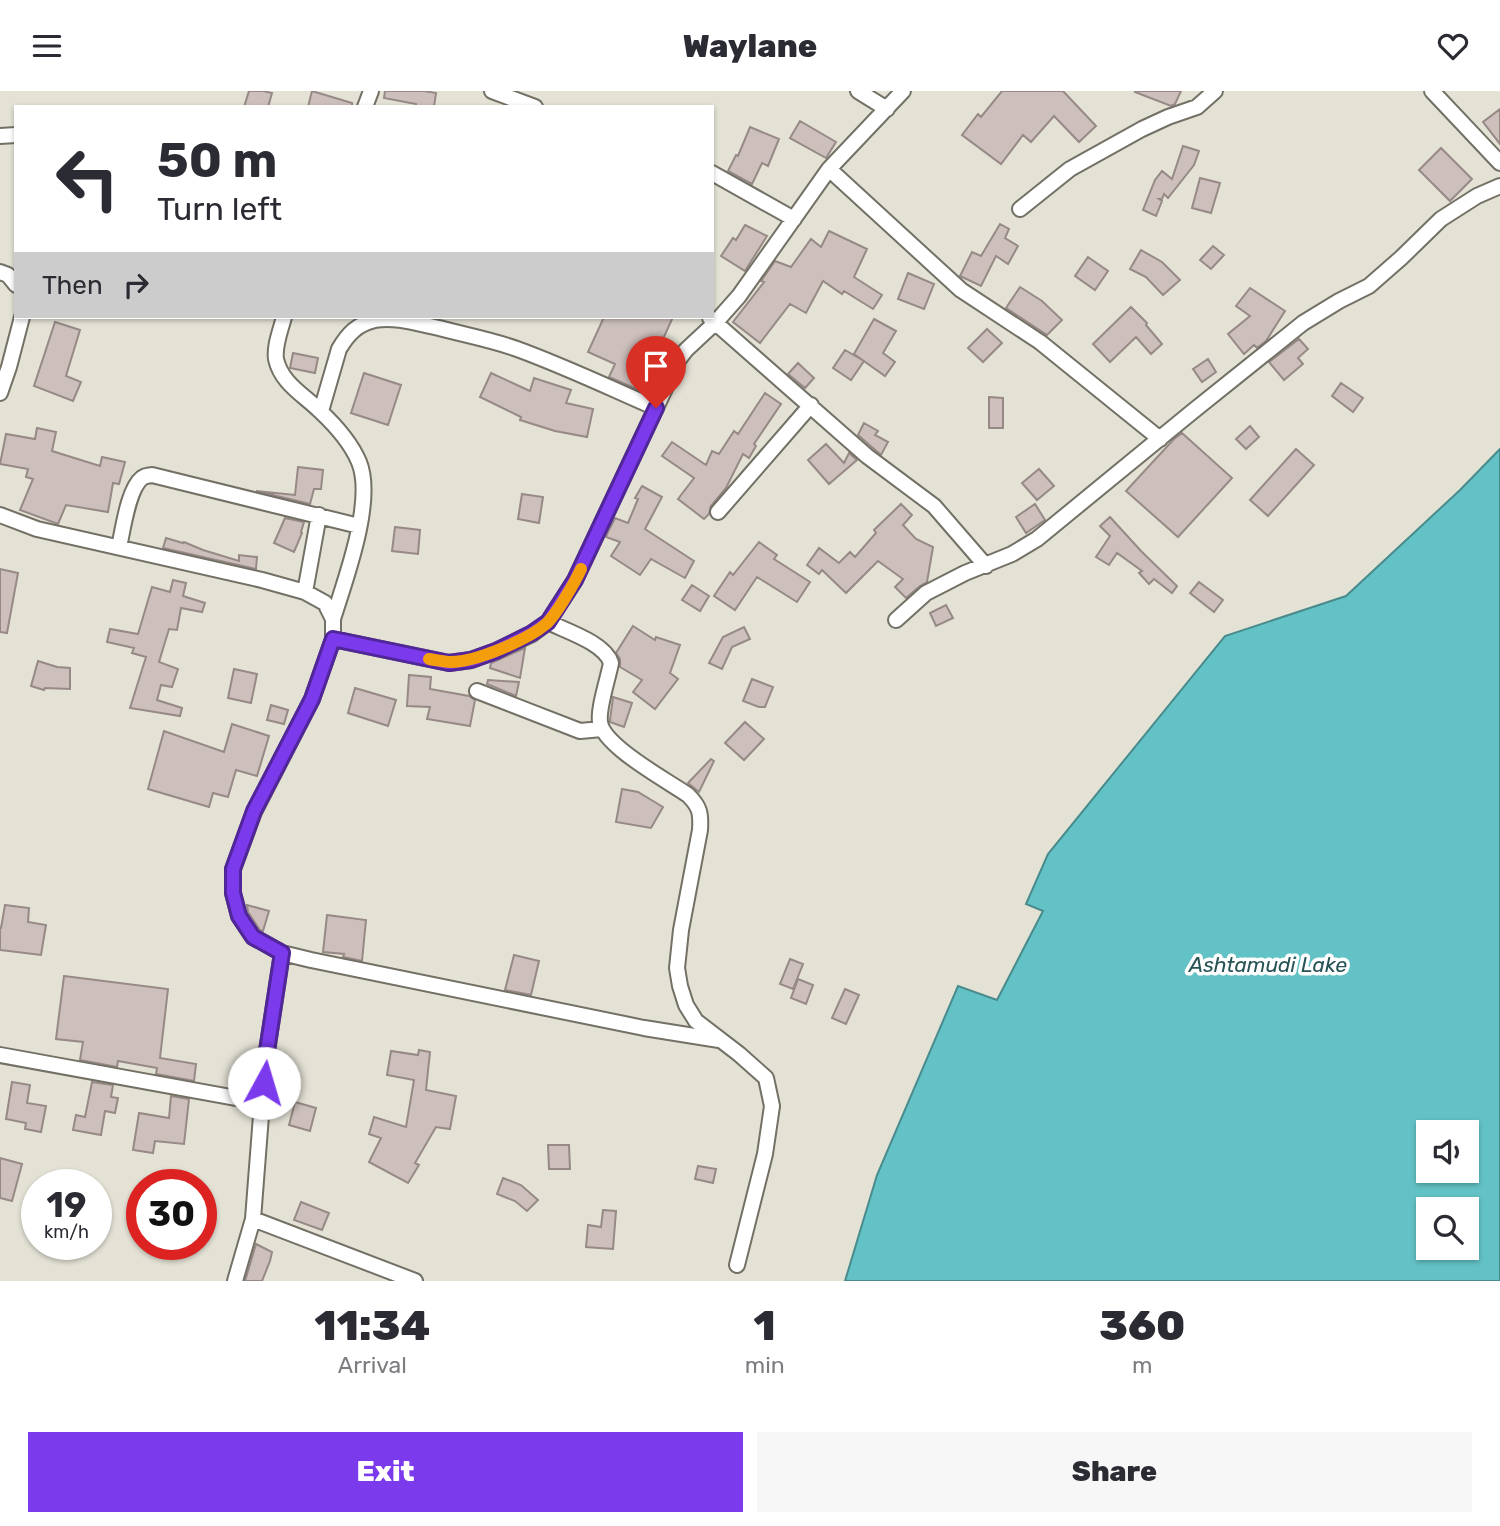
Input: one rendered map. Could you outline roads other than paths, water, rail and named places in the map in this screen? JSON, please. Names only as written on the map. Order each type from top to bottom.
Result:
[{"type":"street","points":[[492,91],[530,105]]},
{"type":"street","points":[[858,91],[887,109]]},
{"type":"street","points":[[714,318],[738,296],[829,169],[903,91]]},
{"type":"street","points":[[1020,209],[1070,169],[1142,129],[1197,107],[1215,91]]},
{"type":"street","points":[[1432,91],[1500,163]]},
{"type":"street","points":[[829,169],[961,290],[1040,342],[1160,439]]},
{"type":"street","points":[[714,174],[794,219]]},
{"type":"street","points":[[897,620],[926,593],[965,573],[1012,554],[1037,539],[1303,323],[1369,286],[1441,219],[1477,196],[1500,186]]},
{"type":"street","points":[[0,272],[8,275],[14,282]]},
{"type":"street","points":[[0,393],[21,319]]},
{"type":"street","points":[[284,319],[275,356],[282,376],[344,436],[360,463],[364,491],[359,526],[333,619],[333,639],[312,699],[254,811],[233,869],[233,893],[239,916],[253,937],[282,953],[644,1028],[720,1040]]},
{"type":"street","points":[[321,411],[344,340],[357,326],[386,319],[420,324],[516,349],[656,408]]},
{"type":"street","points":[[333,639],[449,663],[471,660],[496,651],[548,622],[575,580],[679,359],[713,319],[867,456],[934,506],[986,566]]},
{"type":"street","points":[[718,512],[811,405]]},
{"type":"street","points":[[119,547],[134,488],[145,476],[152,475],[359,526]]},
{"type":"street","points":[[0,515],[37,529],[305,592],[325,603],[333,619]]},
{"type":"street","points":[[305,592],[319,515]]},
{"type":"street","points":[[548,622],[589,642],[608,655],[611,663],[601,711],[602,729],[615,746],[688,795],[697,804],[701,815],[701,830],[681,930],[677,968],[680,986],[685,1005],[696,1021],[766,1078],[772,1106],[765,1154],[737,1265]]},
{"type":"street","points":[[477,691],[580,731],[602,729]]},
{"type":"street","points":[[235,1281],[253,1219],[265,1064],[282,953]]},
{"type":"street","points":[[0,1055],[262,1103]]},
{"type":"street","points":[[253,1219],[415,1281]]},
{"type":"water","name":"Ashtamudi Lake","points":[[1500,449],[1500,1281],[845,1281],[877,1175],[958,986],[997,1000],[1043,911],[1026,904],[1048,854],[1225,636],[1346,596]]}]
